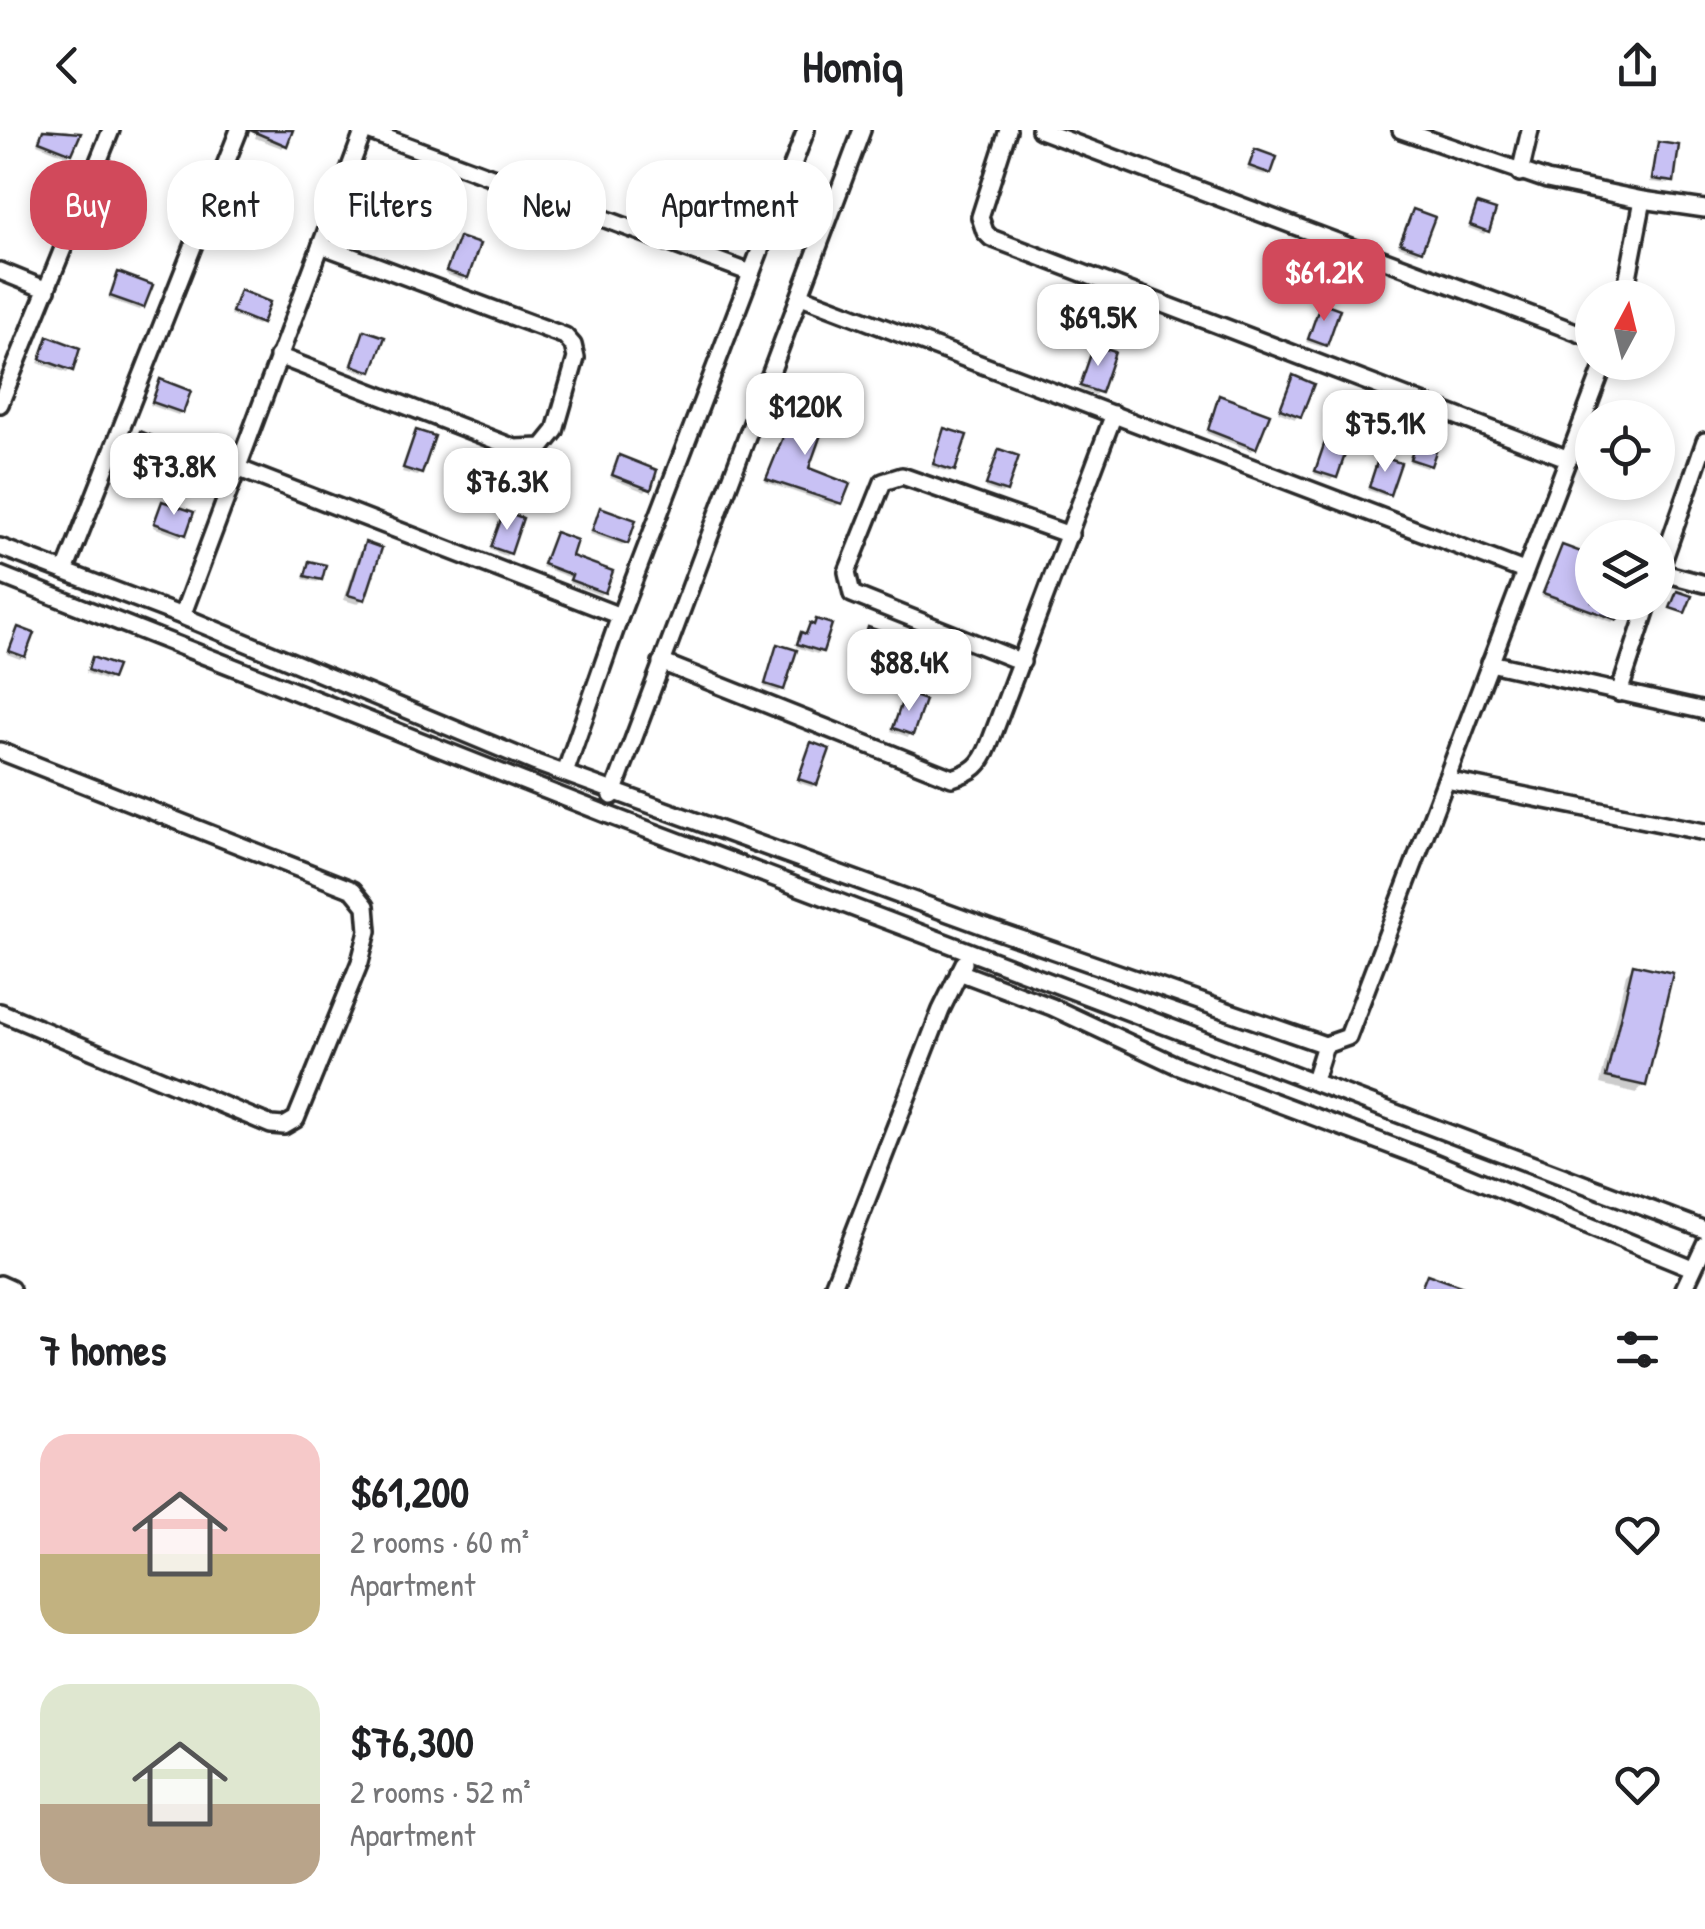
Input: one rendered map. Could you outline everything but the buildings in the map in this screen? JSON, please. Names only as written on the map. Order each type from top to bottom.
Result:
[{"type":"street","points":[[0,404],[110,130]]},
{"type":"street","points":[[65,571],[239,130]]},
{"type":"street","points":[[353,160],[364,130],[751,272]]},
{"type":"street","points":[[415,149],[422,130]]},
{"type":"street","points":[[565,774],[620,616],[806,130]]},
{"type":"street","points":[[606,814],[862,130]]},
{"type":"street","points":[[1008,130],[981,209],[982,225],[991,238],[1569,459]]},
{"type":"street","points":[[1040,130],[1575,332]]},
{"type":"street","points":[[1401,130],[1520,173],[1643,200],[1705,209]]},
{"type":"street","points":[[1520,173],[1530,130]]},
{"type":"street","points":[[1627,280],[1643,200]]},
{"type":"street","points":[[182,616],[320,250]]},
{"type":"street","points":[[278,356],[515,448],[542,447],[554,431],[576,358],[565,336],[335,250]]},
{"type":"street","points":[[0,271],[47,290]]},
{"type":"street","points":[[801,296],[1524,571]]},
{"type":"street","points":[[0,547],[182,616],[565,774],[1324,1045],[1348,1037],[1598,380]]},
{"type":"street","points":[[661,662],[952,778],[969,774],[981,764],[1114,414]]},
{"type":"street","points":[[1675,528],[1704,450]]},
{"type":"street","points":[[237,468],[620,616]]},
{"type":"street","points":[[1022,662],[852,594],[847,572],[883,482],[891,477],[902,476],[1070,534]]},
{"type":"street","points":[[0,575],[606,814],[1705,1230]]},
{"type":"street","points":[[1675,578],[1705,584]]},
{"type":"street","points":[[1620,692],[1643,620]]},
{"type":"street","points":[[1490,663],[1705,711]]},
{"type":"street","points":[[0,750],[353,890],[366,906],[368,931],[360,962],[296,1119],[284,1126],[271,1125],[0,1012]]},
{"type":"street","points":[[1446,780],[1705,832]]},
{"type":"street","points":[[832,1289],[890,1135],[970,950]]},
{"type":"street","points":[[960,972],[1052,1007],[1158,1057],[1424,1158],[1692,1268]]},
{"type":"street","points":[[1314,1080],[1324,1045]]},
{"type":"street","points":[[1684,1289],[1705,1244]]},
{"type":"street","points":[[0,1284],[11,1289]]}]
